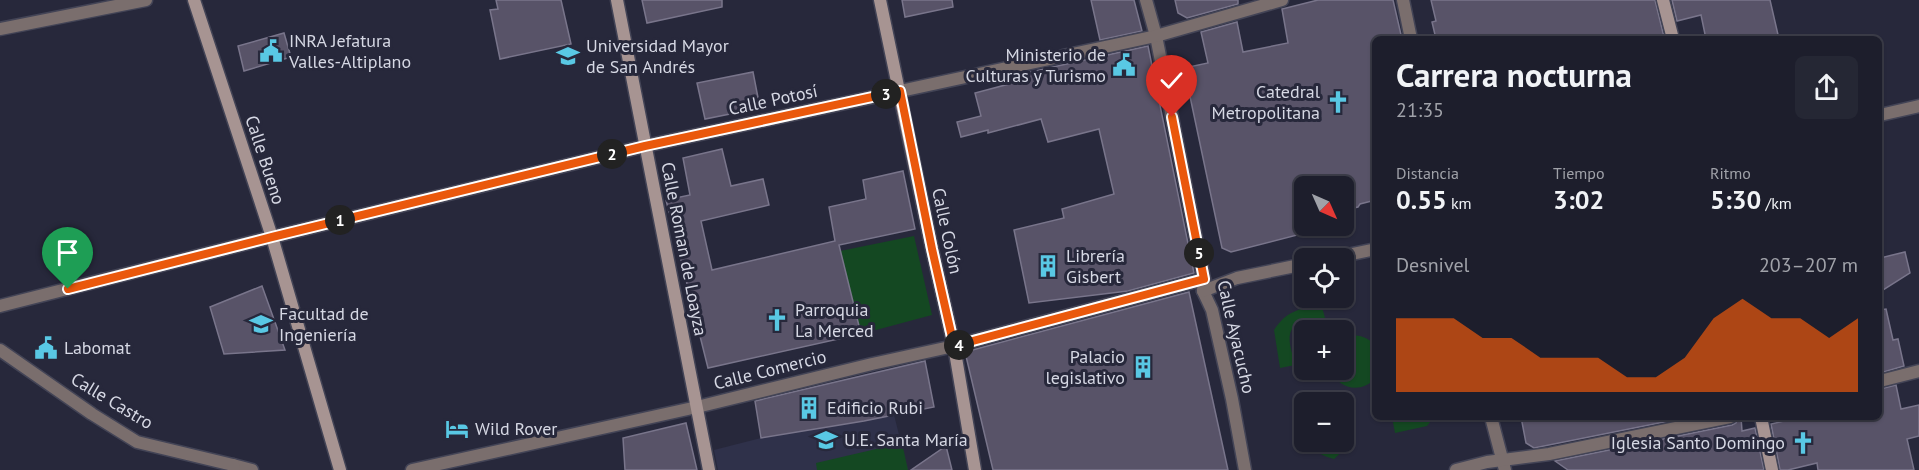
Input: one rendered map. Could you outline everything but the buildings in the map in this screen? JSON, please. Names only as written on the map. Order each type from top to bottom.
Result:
[{"type":"main road","name":"Calle Bueno","points":[[194,0],[272,237],[340,470]]},
{"type":"main road","name":"Calle Roman de Loayza","points":[[617,0],[709,470]]},
{"type":"main road","name":"Calle Colón","points":[[880,0],[954,346],[975,470]]},
{"type":"main road","points":[[1663,0],[1672,36]]},
{"type":"main road","points":[[1762,420],[1772,470]]},
{"type":"street","points":[[0,29],[146,0]]},
{"type":"street","name":"Calle Ayacucho","points":[[1146,0],[1156,36],[1204,285],[1212,310],[1232,399],[1245,470]]},
{"type":"street","name":"Calle Potosí","points":[[0,306],[645,146],[1156,36],[1282,0]]},
{"type":"street","points":[[1403,0],[1410,36]]},
{"type":"street","points":[[1882,115],[1919,106]]},
{"type":"street","points":[[1354,254],[1372,250]]},
{"type":"street","name":"Calle Comercio","points":[[412,470],[697,407],[1204,285],[1294,266]]},
{"type":"street","name":"Calle Castro","points":[[0,350],[92,414],[137,442],[233,468],[252,470]]},
{"type":"street","points":[[1882,380],[1919,371]]},
{"type":"street","points":[[1492,420],[1504,465]]},
{"type":"street","points":[[1456,470],[1504,465],[1715,420]]},
{"type":"shaded area","name":"U.E. Santa María","points":[[894,415],[908,470],[718,470],[714,450],[761,438]]},
{"type":"green space","points":[[914,236],[932,315],[861,334],[840,251]]},
{"type":"green space","points":[[1322,308],[1325,318],[1294,320],[1290,344],[1294,365],[1280,368],[1274,330],[1284,318],[1300,309]]},
{"type":"green space","points":[[1354,335],[1369,340],[1372,342],[1372,382],[1356,388],[1338,381],[1354,380]]},
{"type":"green space","points":[[1393,420],[1432,420],[1427,426],[1395,433]]},
{"type":"green space","points":[[902,443],[908,470],[817,470],[816,463]]},
{"type":"green space","points":[[1318,452],[1341,452],[1334,459]]},
{"type":"place","name":"INRA Jefatura Valles-Altiplano","points":[[271,51]]},
{"type":"place","name":"Universidad Mayor de San Andrés","points":[[568,56]]},
{"type":"place","name":"Ministerio de Culturas y Turismo","points":[[1124,65]]},
{"type":"place","name":"Catedral Metropolitana","points":[[1338,102]]},
{"type":"place","name":"Librería Gisbert","points":[[1048,266]]},
{"type":"place","name":"Parroquia La Merced","points":[[777,320]]},
{"type":"place","name":"Facultad de Ingeniería","points":[[261,324]]},
{"type":"place","name":"Labomat","points":[[46,348]]},
{"type":"place","name":"Palacio legislativo","points":[[1143,367]]},
{"type":"place","name":"Edificio Rubi","points":[[809,408]]},
{"type":"place","name":"Wild Rover","points":[[457,429]]},
{"type":"place","name":"U.E. Santa María","points":[[826,440]]},
{"type":"place","name":"Iglesia Santo Domingo","points":[[1803,443]]},
{"type":"route","points":[[68,289],[645,146],[900,91],[954,346],[1204,279],[1172,117]]}]
